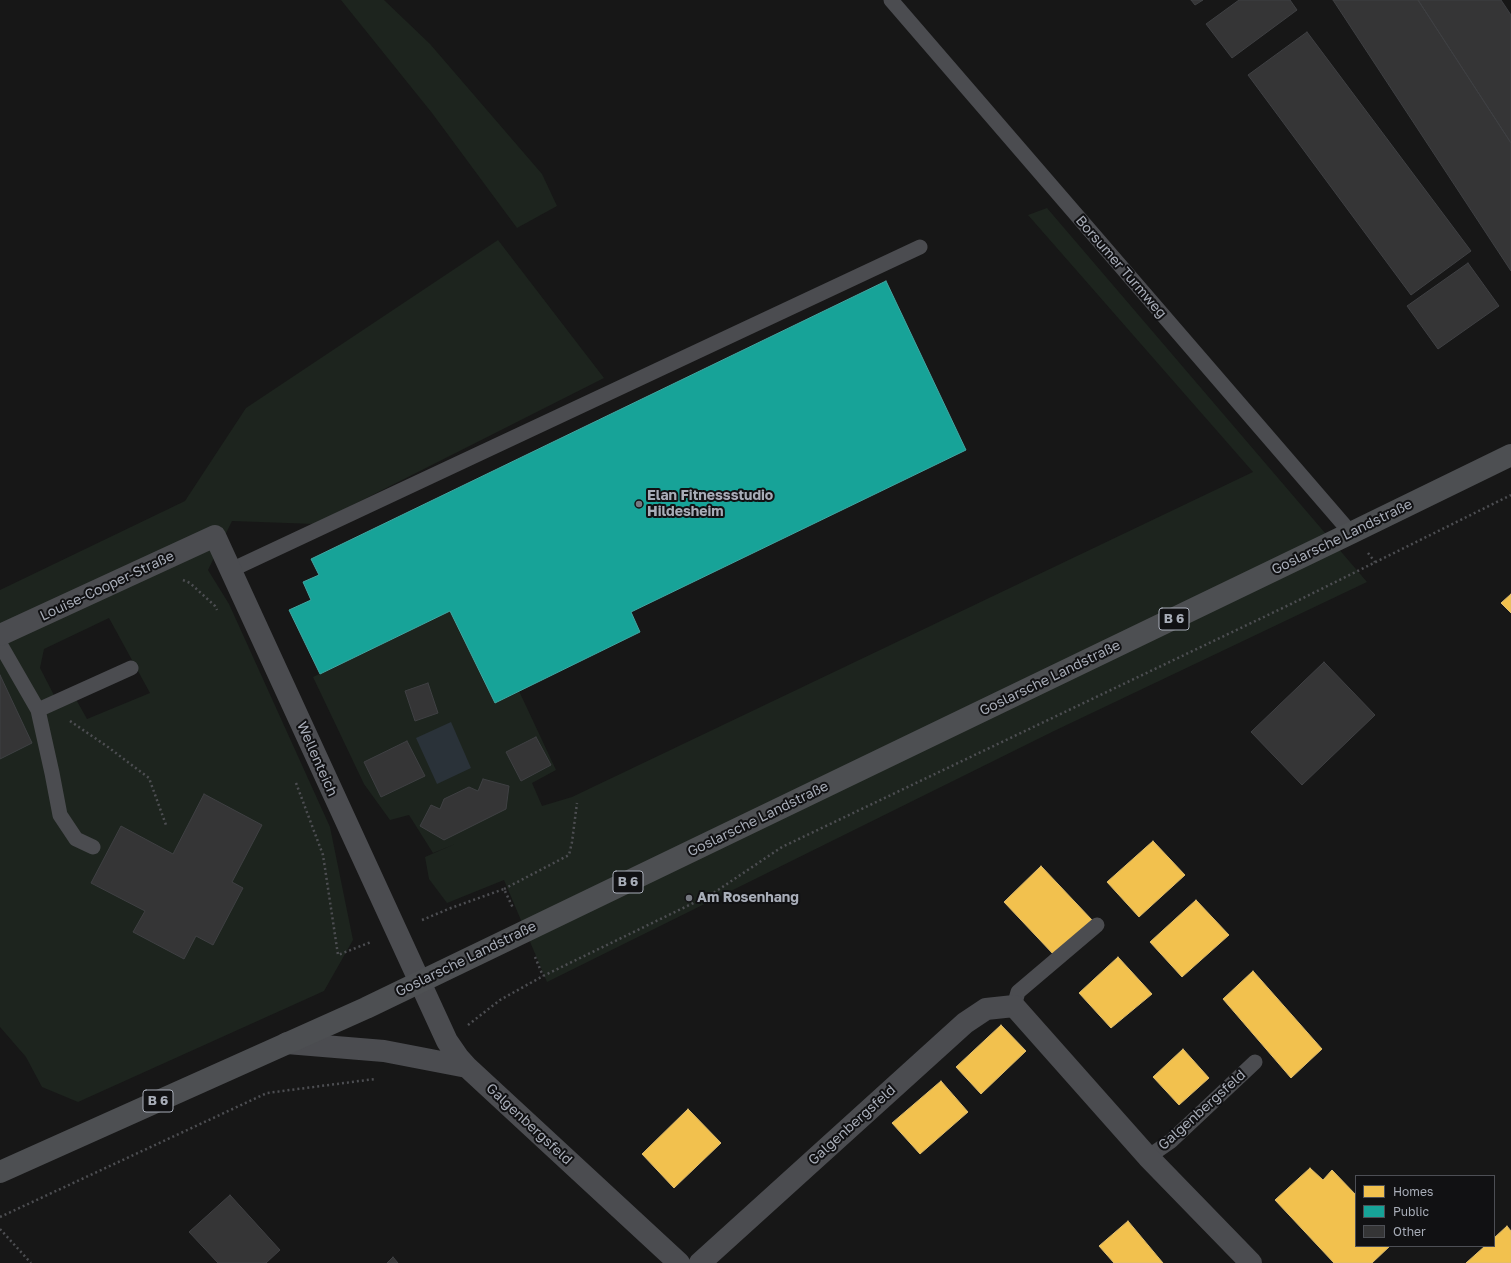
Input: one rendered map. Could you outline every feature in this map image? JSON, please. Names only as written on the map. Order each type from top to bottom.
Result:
[{"type":"main road","name":"Goslarsche Landstraße","points":[[0,1172],[366,1008],[1511,455]]},
{"type":"street","name":"Wellenteich","points":[[215,536],[420,982]]},
{"type":"street","name":"Louise-Cooper-Straße","points":[[0,635],[215,536]]},
{"type":"street","name":"Galgenbergsfeld","points":[[420,982],[447,1041],[467,1067],[678,1263]]},
{"type":"street","name":"Galgenbergsfeld","points":[[700,1263],[965,1023],[986,1009],[1014,1006],[1148,1157],[1251,1263]]},
{"type":"street","points":[[287,1043],[384,1051],[467,1067]]},
{"type":"lane","name":"Borsumer Turmweg","points":[[891,0],[1351,533]]},
{"type":"lane","points":[[231,570],[920,247]]},
{"type":"lane","points":[[0,644],[38,710],[60,815],[76,839],[94,847]]},
{"type":"lane","points":[[38,710],[131,668]]},
{"type":"lane","points":[[1014,1006],[1018,992],[1097,925]]},
{"type":"lane","name":"Galgenbergsfeld","points":[[1148,1157],[1171,1141],[1255,1062]]},
{"type":"path","points":[[447,1041],[500,1000],[543,976],[712,894],[782,847],[1284,607],[1511,495]]},
{"type":"path","points":[[177,576],[190,583],[215,606],[218,613]]},
{"type":"path","points":[[38,710],[67,719],[108,747],[149,778],[166,825]]},
{"type":"path","points":[[296,782],[323,854],[338,955],[451,908],[504,889],[569,855],[577,803]]},
{"type":"path","points":[[504,889],[543,976]]},
{"type":"path","points":[[0,1217],[267,1093],[380,1078]]},
{"type":"path","points":[[0,1229],[31,1263]]},
{"type":"shaded area","points":[[341,0],[384,0],[430,44],[542,174],[557,206],[517,228],[432,113]]},
{"type":"shaded area","points":[[1047,208],[1367,582],[1054,731],[547,982],[504,880],[447,903],[429,879],[425,857],[455,844],[433,853],[409,815],[390,820],[364,784],[313,677],[450,611],[519,691],[556,770],[532,783],[542,806],[572,797],[1253,472],[1028,215]]},
{"type":"shaded area","points":[[498,240],[604,378],[315,524],[232,521],[208,570],[229,604],[330,827],[353,940],[324,991],[78,1102],[42,1087],[26,1057],[0,1027],[0,590],[185,501],[246,408]],"holes":[[[109,618],[150,693],[87,719],[73,694],[57,701],[40,668],[44,649]]]},
{"type":"shaded area","points":[[451,722],[471,768],[437,784],[416,738]]},
{"type":"building: Homes","points":[[1511,594],[1511,613],[1501,603]]},
{"type":"building: Homes","points":[[1153,841],[1185,875],[1139,917],[1107,882]]},
{"type":"building: Homes","points":[[1041,866],[1092,920],[1054,955],[1004,902]]},
{"type":"building: Homes","points":[[1196,900],[1229,935],[1182,977],[1150,942]]},
{"type":"building: Homes","points":[[1118,957],[1152,994],[1111,1028],[1079,993]]},
{"type":"building: Homes","points":[[1253,971],[1322,1049],[1291,1078],[1223,999]]},
{"type":"building: Homes","points":[[1001,1025],[1026,1051],[981,1094],[956,1067]]},
{"type":"building: Homes","points":[[1183,1049],[1209,1078],[1179,1105],[1153,1077]]},
{"type":"building: Homes","points":[[941,1081],[968,1112],[920,1154],[892,1123]]},
{"type":"building: Homes","points":[[688,1109],[721,1143],[674,1188],[642,1154]]},
{"type":"building: Homes","points":[[1310,1168],[1323,1180],[1332,1170],[1355,1194],[1355,1247],[1389,1247],[1372,1263],[1334,1263],[1275,1200]]},
{"type":"building: Homes","points":[[1128,1221],[1163,1263],[1114,1263],[1099,1246]]},
{"type":"building: Homes","points":[[1507,1226],[1511,1231],[1511,1263],[1466,1263],[1484,1247],[1495,1247],[1495,1237]]},
{"type":"building: Public","name":"Elan Fitnessstudio Hildesheim","points":[[886,281],[966,450],[631,612],[640,632],[495,703],[450,611],[320,674],[289,610],[311,600],[303,582],[319,575],[311,559]]},
{"type":"building: Other","points":[[1191,0],[1203,0],[1195,5]]},
{"type":"building: Other","points":[[1239,0],[1290,0],[1297,10],[1232,58],[1206,24]]},
{"type":"building: Other","points":[[1333,0],[1418,0],[1511,143],[1511,271]]},
{"type":"building: Other","points":[[1418,0],[1501,0],[1511,15],[1511,143]]},
{"type":"building: Other","points":[[1307,32],[1471,251],[1411,295],[1248,75]]},
{"type":"building: Other","points":[[1468,263],[1499,306],[1438,349],[1407,306]]},
{"type":"building: Other","points":[[1324,662],[1375,715],[1302,785],[1251,732]]},
{"type":"building: Other","points":[[0,675],[32,743],[0,759]]},
{"type":"building: Other","points":[[428,683],[438,713],[415,721],[405,691]]},
{"type":"building: Other","points":[[536,737],[551,765],[521,781],[506,752]]},
{"type":"building: Other","points":[[407,741],[425,776],[381,797],[364,762]]},
{"type":"building: Other","points":[[483,779],[509,786],[506,809],[444,840],[420,826],[431,805],[440,809],[444,799],[469,787],[478,791]]},
{"type":"building: Other","points":[[204,794],[262,825],[232,882],[243,888],[213,945],[196,936],[184,959],[133,932],[145,911],[91,883],[121,826],[173,854]]},
{"type":"building: Other","points":[[230,1195],[280,1250],[266,1263],[218,1263],[189,1232]]},
{"type":"building: Other","points":[[393,1257],[398,1263],[387,1263]]},
{"type":"place","name":"Elan Fitnessstudio Hildesheim","points":[[639,504]]},
{"type":"place","name":"Am Rosenhang","points":[[689,898]]}]
